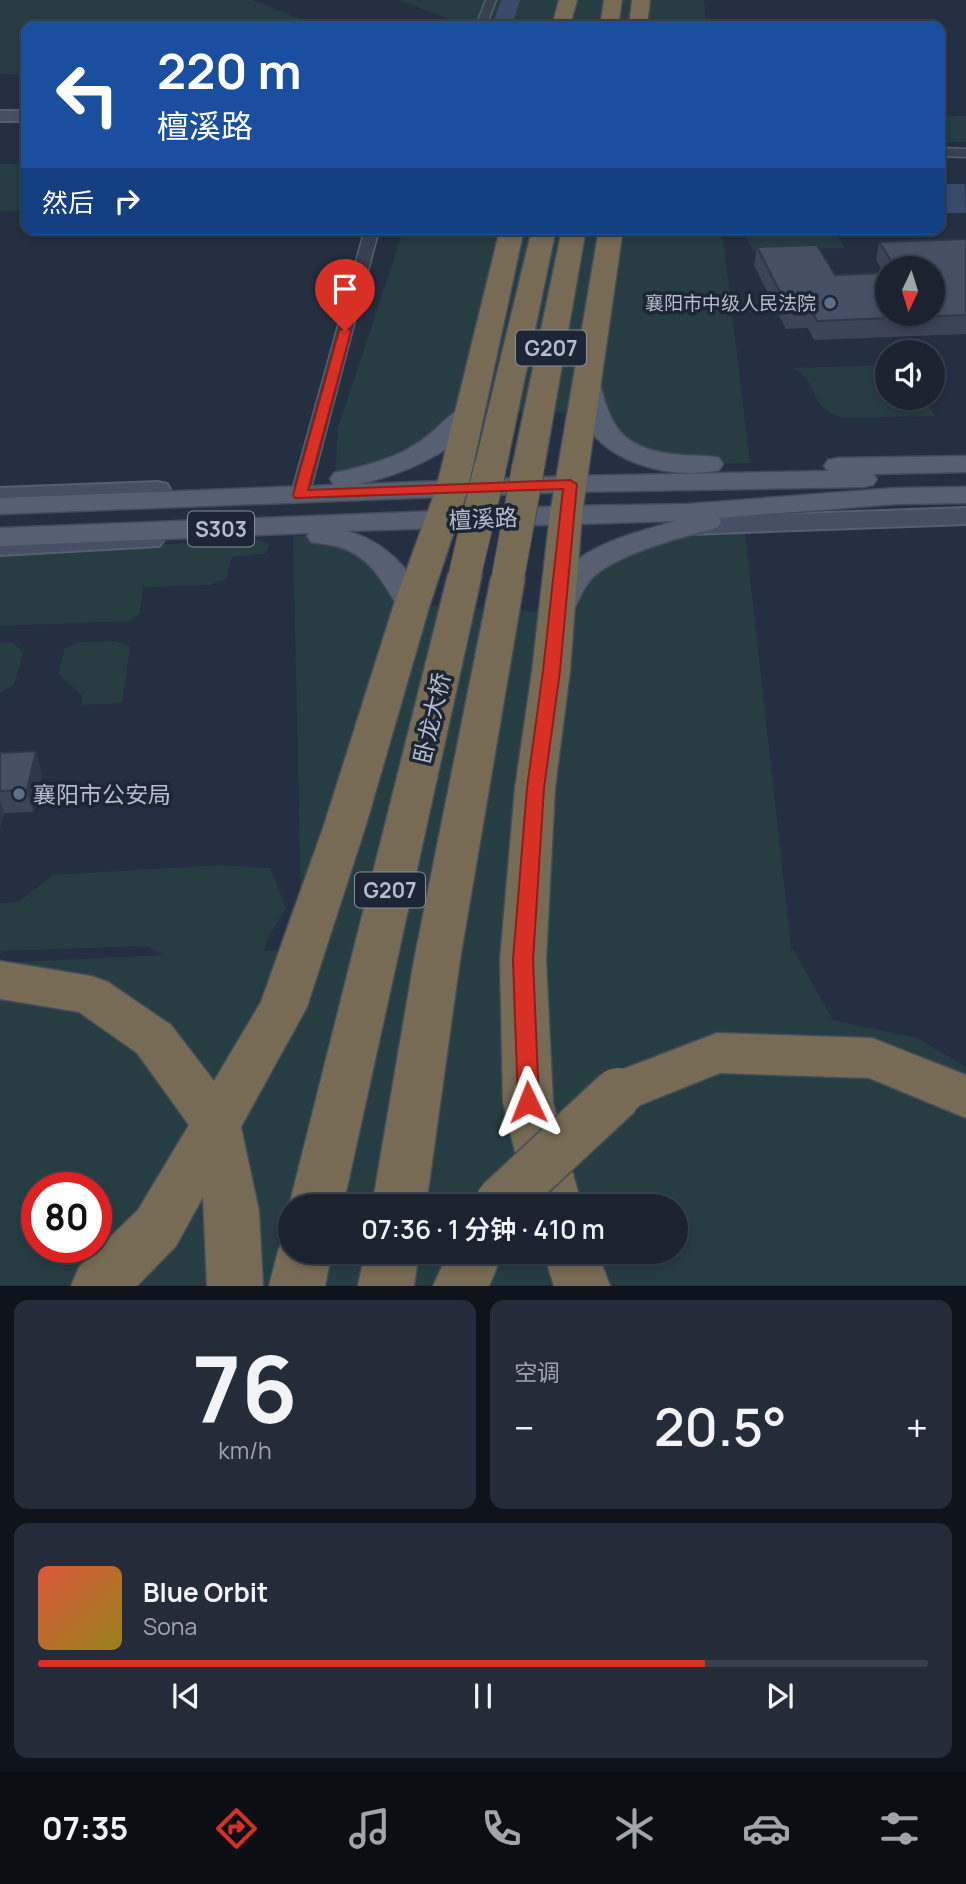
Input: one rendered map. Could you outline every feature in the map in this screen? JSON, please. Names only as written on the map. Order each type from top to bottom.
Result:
[{"type":"highway","points":[[562,21],[568,0]]},
{"type":"highway","points":[[610,21],[613,0]]},
{"type":"highway","points":[[639,21],[641,0]]},
{"type":"highway","points":[[99,1286],[157,1228],[283,1007],[345,825],[412,604],[447,504],[471,412],[511,235]]},
{"type":"highway","name":"卧龙大桥","points":[[319,1194],[543,235]]},
{"type":"highway","name":"G207","points":[[401,1194],[442,933],[573,235]]},
{"type":"highway","points":[[552,1194],[528,1102],[523,960],[536,788],[568,499],[610,235]]},
{"type":"highway","points":[[0,981],[91,995],[154,1039],[215,1121],[232,1212],[235,1286]]},
{"type":"highway","points":[[512,1194],[618,1093],[717,1053],[872,1058],[966,1097]]},
{"type":"highway","points":[[297,1286],[302,1264]]},
{"type":"highway","points":[[387,1286],[390,1264]]},
{"type":"highway","points":[[461,1286],[471,1264]]},
{"type":"highway","points":[[574,1264],[582,1286]]},
{"type":"main road","points":[[587,378],[594,413],[611,439],[631,450],[680,465],[750,463],[857,467],[966,464]]},
{"type":"main road","points":[[107,502],[158,489],[302,489],[377,473],[412,459],[446,438],[471,412]]},
{"type":"main road","name":"檀溪路","points":[[0,537],[96,534],[447,504],[966,477]]},
{"type":"main road","name":"檀溪路","points":[[0,506],[302,489],[447,504]]},
{"type":"main road","name":"檀溪路","points":[[568,499],[688,512],[874,498],[966,495]]},
{"type":"main road","points":[[557,613],[579,575],[600,558],[689,526],[765,512],[874,498]]},
{"type":"main road","points":[[96,534],[150,541],[334,536],[360,544],[381,560],[402,581],[412,604]]},
{"type":"street","points":[[483,21],[491,0]]},
{"type":"street","points":[[0,116],[21,116]]},
{"type":"street","points":[[0,124],[21,125]]},
{"type":"street","points":[[945,152],[966,153]]},
{"type":"street","points":[[302,489],[370,235]]},
{"type":"street","points":[[0,495],[158,489]]},
{"type":"street","points":[[689,526],[966,516]]},
{"type":"street","points":[[0,547],[150,541]]},
{"type":"green space","points":[[0,0],[253,0],[306,21],[21,21],[21,75],[0,74]]},
{"type":"green space","points":[[399,0],[704,0],[706,21],[449,21]]},
{"type":"green space","points":[[945,116],[966,116],[966,142],[945,142]]},
{"type":"green space","points":[[0,164],[21,164],[21,210],[0,211]]},
{"type":"green space","points":[[402,235],[723,235],[750,463],[679,465],[631,450],[594,413],[471,412],[446,438],[335,480],[338,427]]},
{"type":"green space","points":[[745,235],[837,235],[845,248],[753,251]]},
{"type":"green space","points":[[875,365],[875,410],[932,410],[935,416],[845,418],[833,414],[824,409],[808,381],[793,368]]},
{"type":"green space","points":[[744,523],[791,946],[833,1020],[917,1038],[966,1067],[966,1285],[0,1285],[0,963],[163,955],[147,946],[0,951],[0,903],[19,902],[53,875],[220,865],[270,868],[286,908],[268,938],[264,951],[302,950],[293,536],[334,536],[360,544],[412,604],[557,613],[579,574],[680,526]]},
{"type":"green space","points":[[258,540],[270,544],[265,554],[232,557],[226,579],[209,585],[144,587],[139,614],[129,621],[0,626],[0,552]]},
{"type":"green space","points":[[116,641],[130,647],[122,703],[82,705],[82,695],[58,674],[65,648],[79,642]]},
{"type":"green space","points":[[13,642],[23,653],[14,684],[0,693],[0,643]]},
{"type":"water","points":[[501,0],[520,0],[514,21],[494,21]]},
{"type":"water","points":[[945,184],[965,184],[966,213],[945,213]]},
{"type":"building","points":[[966,239],[966,315],[945,316],[945,256],[888,256],[879,242]]},
{"type":"building","points":[[817,245],[835,275],[875,273],[875,319],[817,321],[811,309],[789,310],[757,247]]},
{"type":"building","points":[[36,751],[27,790],[0,791],[0,753]]},
{"type":"place","name":"襄阳市中级人民法院","points":[[830,303]]},
{"type":"place","name":"襄阳市公安局","points":[[19,794]]},
{"type":"route","points":[[345,331],[300,495],[570,484],[536,788],[523,960],[528,1102]]}]
